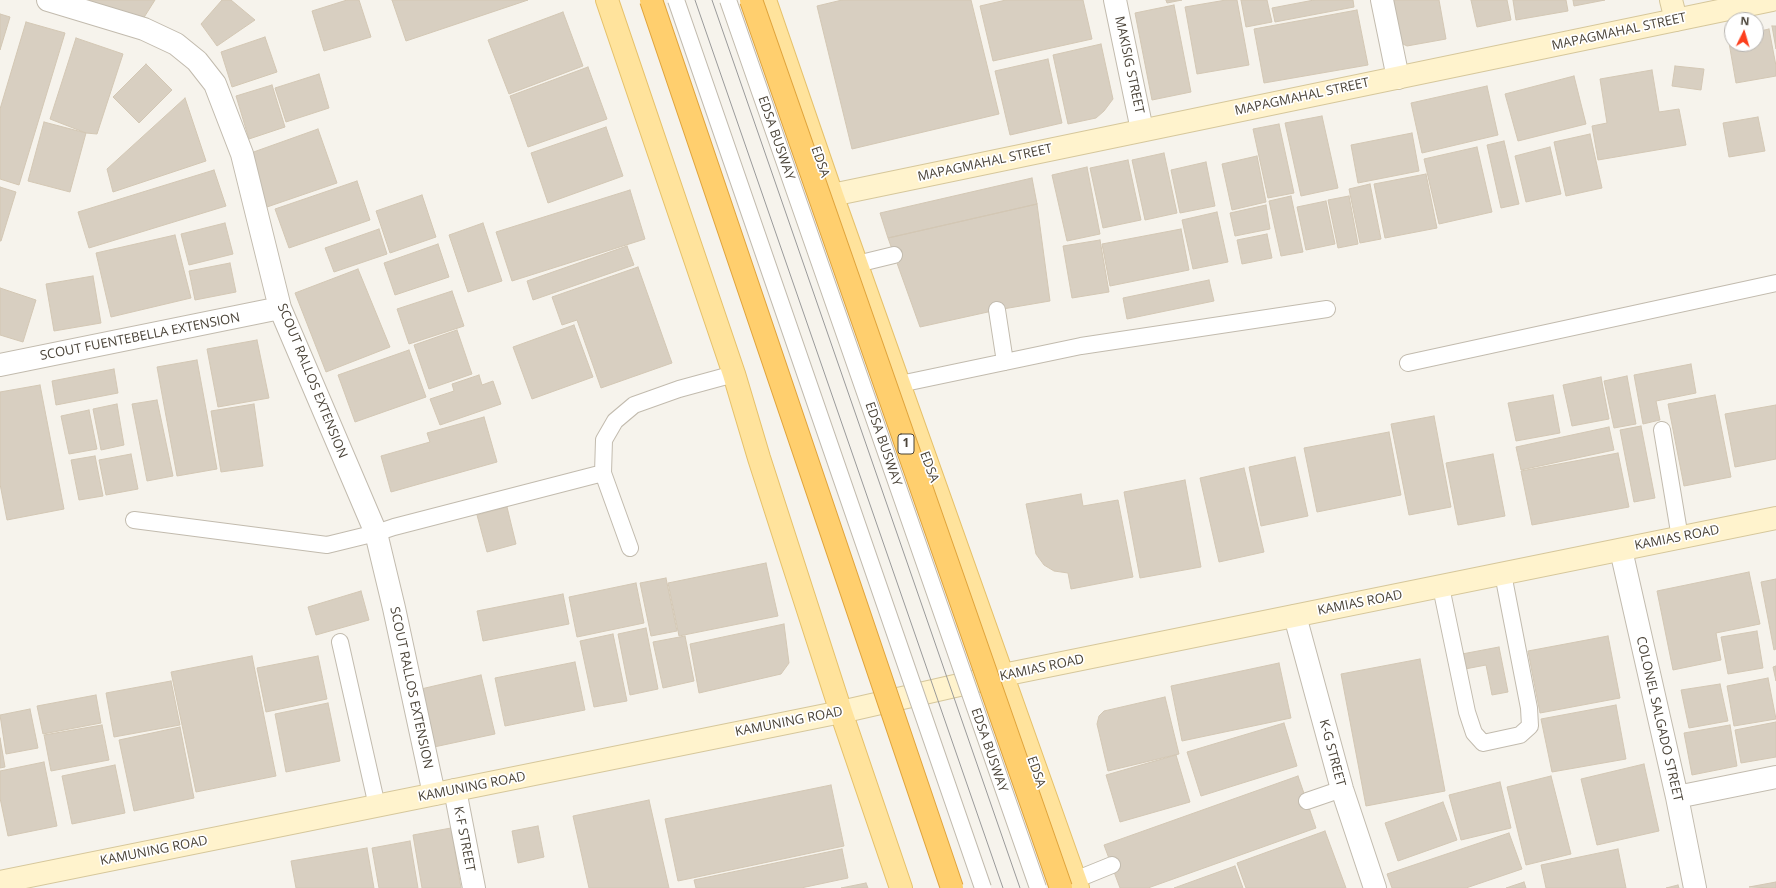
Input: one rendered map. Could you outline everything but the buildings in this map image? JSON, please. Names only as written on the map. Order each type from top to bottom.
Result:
[{"type":"highway","points":[[651,0],[952,888]]},
{"type":"highway","name":"EDSA","points":[[751,0],[1071,885]]},
{"type":"main road","points":[[607,0],[734,374],[759,458],[841,712],[901,888]]},
{"type":"main road","name":"EDSA","points":[[765,0],[832,195],[1025,738],[1071,885]]},
{"type":"main road","name":"MAPAGMAHAL STREET","points":[[832,195],[1398,78],[1673,10],[1772,0]]},
{"type":"main road","name":"KAMIAS ROAD","points":[[943,689],[1003,675],[1776,518]]},
{"type":"main road","name":"KAMUNING ROAD","points":[[0,882],[841,712],[943,689]]},
{"type":"street","name":"SCOUT RALLOS EXTENSION","points":[[48,0],[78,8],[151,32],[176,44],[196,61],[215,84],[242,154],[280,308],[376,533],[394,608],[445,792]]},
{"type":"street","name":"MAKISIG STREET","points":[[1115,0],[1142,130]]},
{"type":"street","points":[[1382,0],[1398,78]]},
{"type":"street","name":"SCOUT FUENTEBELLA EXTENSION","points":[[1,365],[280,308]]},
{"type":"street","name":"COLONEL SALGADO STREET","points":[[1621,550],[1677,797],[1695,888]]},
{"type":"street","name":"K-G STREET","points":[[1295,616],[1342,789],[1375,888]]},
{"type":"street","points":[[1677,797],[1776,778]]},
{"type":"street","name":"K-F STREET","points":[[445,792],[474,888]]},
{"type":"lane","points":[[676,0],[983,888]]},
{"type":"lane","name":"EDSA BUSWAY","points":[[728,0],[1038,888]]},
{"type":"lane","points":[[857,264],[894,255]]},
{"type":"lane","points":[[1408,363],[1776,283]]},
{"type":"lane","points":[[900,384],[1081,346],[1327,309]]},
{"type":"lane","points":[[997,310],[1005,362]]},
{"type":"lane","points":[[630,548],[604,473],[604,440],[615,421],[634,405],[679,389],[734,374]]},
{"type":"lane","points":[[1662,430],[1680,538]]},
{"type":"lane","points":[[134,520],[327,545],[376,533],[394,526],[604,473]]},
{"type":"lane","points":[[1441,587],[1467,712],[1474,734],[1483,743],[1520,735],[1530,726],[1530,708],[1503,574]]},
{"type":"lane","points":[[340,642],[377,806]]},
{"type":"lane","points":[[1307,801],[1342,789]]},
{"type":"lane","points":[[1071,885],[1112,865]]},
{"type":"tram line","points":[[695,0],[1003,888]]},
{"type":"tram line","points":[[712,0],[1020,888]]}]
